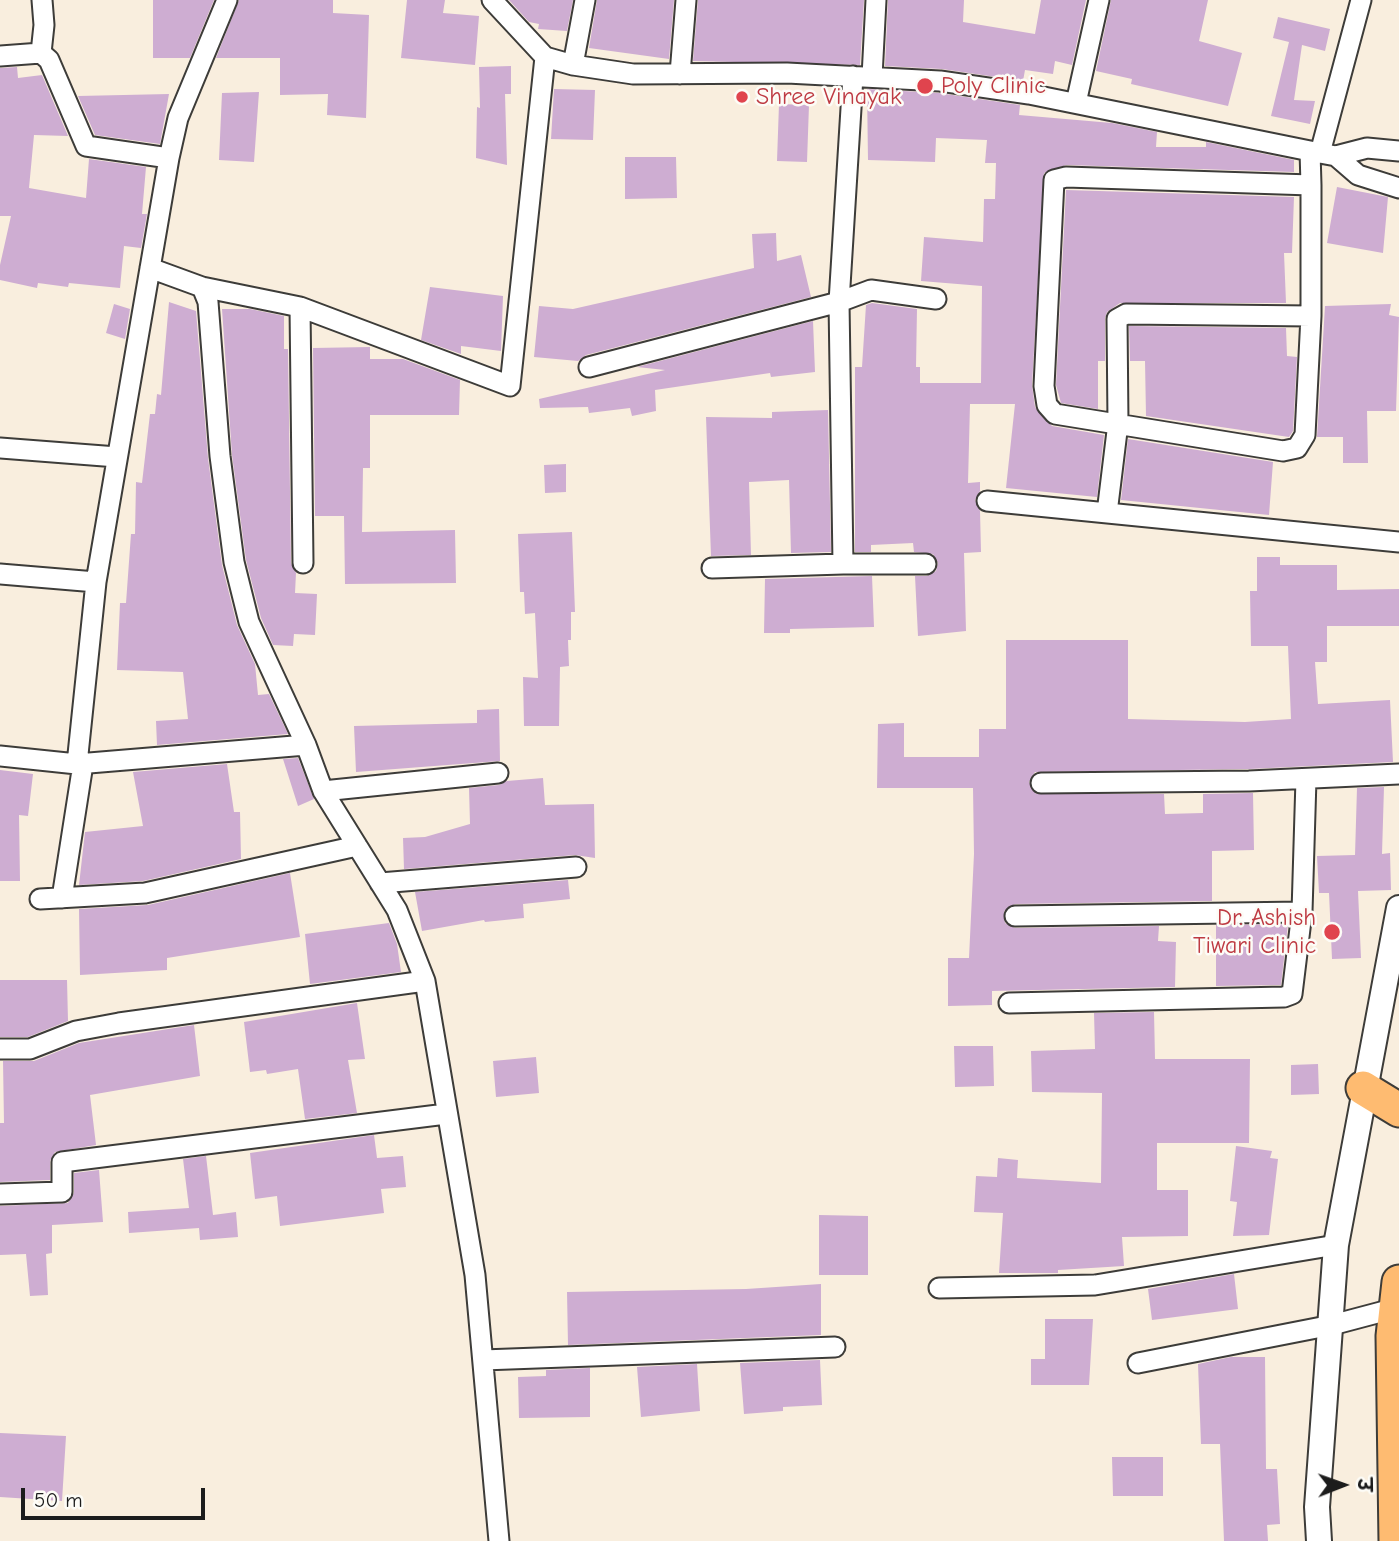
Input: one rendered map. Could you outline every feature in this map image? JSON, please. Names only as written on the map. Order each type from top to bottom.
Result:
[{"type":"highway","points":[[1363,1088],[1399,1110]]},
{"type":"highway","points":[[1396,1541],[1393,1336],[1398,1295]]},
{"type":"street","points":[[41,53],[44,37],[42,0]]},
{"type":"street","points":[[62,898],[80,764],[96,582],[169,158],[178,118],[227,0]]},
{"type":"street","points":[[492,0],[545,57],[573,65],[633,74],[853,76],[940,81],[1076,103],[1322,153],[1367,148],[1399,152]]},
{"type":"street","points":[[573,65],[585,0]]},
{"type":"street","points":[[680,74],[686,0]]},
{"type":"street","points":[[873,77],[876,0]]},
{"type":"street","points":[[1076,103],[1099,0]]},
{"type":"street","points":[[1311,186],[1066,177],[1054,180],[1044,386],[1047,405],[1055,414],[1283,451],[1297,448],[1305,435],[1311,316],[1311,186],[1361,0]]},
{"type":"street","points":[[0,56],[41,53]]},
{"type":"street","points":[[41,53],[54,68],[86,146],[169,158]]},
{"type":"street","points":[[150,268],[202,287],[300,307],[510,386],[545,57]]},
{"type":"street","points":[[843,564],[839,302],[853,76]]},
{"type":"street","points":[[1322,153],[1358,175],[1399,188]]},
{"type":"street","points":[[202,287],[208,302],[220,456],[234,562],[249,622],[306,745],[323,790],[397,910],[425,981],[475,1275],[499,1541]]},
{"type":"street","points":[[589,367],[839,302],[871,290],[936,299]]},
{"type":"street","points":[[300,307],[303,563]]},
{"type":"street","points":[[1107,513],[1118,423],[1117,319],[1126,314],[1311,316]]},
{"type":"street","points":[[0,448],[117,457]]},
{"type":"street","points":[[987,501],[1399,542]]},
{"type":"street","points":[[712,568],[926,564]]},
{"type":"street","points":[[0,574],[96,582]]},
{"type":"street","points":[[0,756],[80,764],[306,745]]},
{"type":"street","points":[[323,790],[498,773]]},
{"type":"street","points":[[1041,783],[1306,779],[1399,774]]},
{"type":"street","points":[[1009,1003],[1284,997],[1292,994],[1296,985],[1302,912],[1306,779]]},
{"type":"street","points":[[40,899],[145,893],[357,846]]},
{"type":"street","points":[[380,883],[576,867]]},
{"type":"street","points":[[1319,1541],[1317,1507],[1336,1245],[1363,1088],[1399,908]]},
{"type":"street","points":[[1015,916],[1302,912]]},
{"type":"street","points":[[0,1049],[30,1049],[76,1031],[119,1023],[425,981]]},
{"type":"street","points":[[0,1194],[62,1192],[62,1162],[446,1114]]},
{"type":"street","points":[[939,1288],[1095,1285],[1336,1245]]},
{"type":"street","points":[[1138,1363],[1332,1325],[1398,1295]]},
{"type":"street","points":[[483,1360],[835,1347]]},
{"type":"building","points":[[153,0],[214,0],[190,58],[153,58]]},
{"type":"building","points":[[239,0],[333,0],[333,13],[369,15],[366,118],[327,115],[328,94],[280,95],[280,58],[216,58]]},
{"type":"building","points":[[407,0],[445,0],[443,13],[479,16],[475,65],[401,58]]},
{"type":"building","points":[[509,0],[573,0],[567,31],[538,29],[539,24],[529,22]]},
{"type":"building","points":[[597,0],[674,0],[669,59],[589,48]]},
{"type":"building","points":[[698,0],[864,0],[860,65],[693,61]]},
{"type":"building","points":[[888,0],[964,0],[963,22],[1035,34],[1041,0],[1086,0],[1072,65],[1055,61],[1053,74],[1025,70],[1023,81],[942,69],[885,66]]},
{"type":"building","points":[[1111,0],[1208,0],[1199,41],[1242,53],[1228,106],[1131,84],[1132,79],[1096,71]]},
{"type":"building","points":[[1278,17],[1330,29],[1325,51],[1302,45],[1294,100],[1315,101],[1310,124],[1271,116],[1289,42],[1273,38]]},
{"type":"building","points":[[511,66],[511,94],[505,94],[507,165],[476,158],[477,107],[480,108],[479,67]]},
{"type":"building","points":[[17,67],[18,78],[42,75],[68,136],[34,135],[29,188],[86,198],[89,159],[146,167],[142,214],[147,214],[141,248],[124,246],[120,288],[69,283],[68,287],[38,283],[37,288],[0,280],[0,265],[11,216],[0,216],[0,68]]},
{"type":"building","points":[[554,89],[595,90],[593,140],[551,139]]},
{"type":"building","points":[[867,89],[939,93],[1020,105],[1019,115],[1112,123],[1157,132],[1156,147],[1206,147],[1206,142],[1294,160],[1294,172],[1066,165],[1044,173],[1032,385],[1035,407],[1052,426],[1104,435],[1097,497],[1006,488],[1015,404],[970,404],[968,483],[980,482],[980,491],[975,500],[980,511],[981,552],[964,553],[966,631],[918,636],[915,576],[927,576],[936,571],[938,563],[933,554],[914,552],[913,543],[871,545],[871,552],[855,552],[855,367],[862,367],[866,305],[872,303],[917,309],[916,367],[920,367],[920,383],[981,383],[982,286],[921,281],[924,237],[983,242],[984,199],[995,199],[996,163],[985,163],[987,140],[936,138],[935,162],[868,160]]},
{"type":"building","points":[[259,92],[254,162],[219,160],[222,93]]},
{"type":"building","points":[[169,94],[160,144],[95,135],[78,96]]},
{"type":"building","points":[[779,104],[809,105],[807,162],[777,161]]},
{"type":"building","points":[[625,157],[676,157],[677,198],[625,199]]},
{"type":"building","points":[[1337,187],[1388,197],[1383,253],[1327,243]]},
{"type":"building","points":[[1066,190],[1294,197],[1292,253],[1284,253],[1286,303],[1120,303],[1107,312],[1105,318],[1105,361],[1098,361],[1098,409],[1061,403],[1056,385]]},
{"type":"building","points":[[776,233],[777,261],[801,255],[811,297],[586,355],[578,361],[534,357],[539,306],[573,309],[754,268],[752,234]]},
{"type":"building","points":[[430,287],[503,296],[501,351],[461,346],[461,354],[421,340]]},
{"type":"building","points":[[169,302],[196,311],[208,458],[222,565],[237,625],[255,664],[258,695],[269,694],[288,734],[157,745],[156,721],[188,719],[183,672],[117,670],[120,603],[126,603],[131,534],[135,534],[136,482],[142,483],[150,414],[155,414],[157,394],[161,395]]},
{"type":"building","points":[[114,304],[130,309],[125,339],[106,333]]},
{"type":"building","points":[[1391,304],[1389,315],[1399,317],[1396,411],[1367,411],[1368,463],[1343,463],[1343,437],[1317,437],[1325,306]]},
{"type":"building","points":[[222,309],[250,309],[284,316],[284,349],[288,349],[291,563],[296,573],[295,593],[317,594],[315,635],[294,634],[293,646],[273,645],[261,618],[246,560],[232,455]]},
{"type":"building","points":[[813,321],[815,372],[771,377],[770,373],[655,390],[656,411],[632,416],[630,408],[589,413],[588,407],[540,408],[539,399],[665,370],[637,367]]},
{"type":"building","points":[[1129,326],[1286,328],[1287,356],[1297,357],[1293,431],[1289,437],[1146,416],[1145,361],[1130,361]]},
{"type":"building","points":[[370,347],[370,359],[403,359],[460,380],[459,415],[370,415],[370,468],[363,468],[362,532],[455,530],[456,583],[345,584],[344,516],[315,516],[313,348]]},
{"type":"building","points":[[828,410],[831,552],[791,553],[789,480],[749,482],[751,555],[711,556],[706,417],[772,418],[772,412]]},
{"type":"building","points":[[1128,439],[1273,462],[1269,515],[1121,500]]},
{"type":"building","points":[[566,464],[566,492],[545,493],[544,465]]},
{"type":"building","points":[[572,532],[575,612],[571,612],[569,666],[560,667],[559,726],[524,726],[523,677],[538,678],[535,613],[525,614],[524,592],[520,592],[518,534]]},
{"type":"building","points":[[1257,557],[1280,557],[1280,565],[1337,565],[1337,590],[1399,589],[1399,626],[1327,626],[1327,662],[1315,662],[1318,704],[1390,700],[1393,762],[1249,769],[1035,772],[1029,782],[1036,794],[1164,794],[1165,814],[1203,813],[1203,794],[1253,793],[1254,850],[1212,851],[1212,901],[1015,904],[1004,911],[1005,923],[1015,928],[1159,926],[1158,941],[1176,942],[1175,987],[992,991],[992,1005],[948,1006],[948,958],[969,958],[974,854],[973,788],[877,788],[878,724],[904,723],[904,757],[979,757],[979,729],[1006,729],[1006,640],[1128,640],[1128,719],[1245,722],[1291,719],[1288,646],[1251,646],[1250,591],[1257,591]]},
{"type":"building","points":[[872,576],[874,627],[790,629],[790,633],[764,633],[765,579]]},
{"type":"building","points":[[499,709],[500,761],[356,772],[354,726],[477,723],[477,710]]},
{"type":"building","points":[[298,758],[314,799],[298,806],[283,759]]},
{"type":"building","points":[[227,764],[234,812],[240,812],[241,859],[143,881],[79,885],[85,832],[143,826],[133,772]]},
{"type":"building","points":[[0,770],[33,774],[28,816],[19,815],[20,881],[0,881]]},
{"type":"building","points":[[543,778],[545,805],[594,804],[595,858],[575,855],[404,869],[403,838],[425,837],[470,824],[469,788]]},
{"type":"building","points":[[1384,787],[1382,854],[1390,853],[1391,890],[1358,891],[1361,958],[1332,959],[1329,893],[1319,893],[1317,856],[1355,855],[1357,788]]},
{"type":"building","points":[[290,873],[300,937],[167,958],[167,970],[80,975],[79,909],[148,905]]},
{"type":"building","points":[[568,880],[570,899],[523,904],[524,918],[484,920],[422,931],[415,892]]},
{"type":"building","points":[[389,923],[397,944],[401,972],[310,984],[305,934]]},
{"type":"building","points":[[1288,924],[1281,985],[1216,986],[1216,925]]},
{"type":"building","points":[[0,980],[67,980],[68,1021],[28,1037],[0,1037]]},
{"type":"building","points":[[357,1003],[365,1059],[348,1060],[357,1113],[305,1119],[298,1069],[267,1074],[266,1070],[250,1072],[244,1022]]},
{"type":"building","points":[[1154,1012],[1155,1059],[1250,1059],[1249,1143],[1157,1143],[1157,1190],[1188,1190],[1188,1236],[1122,1237],[1124,1266],[1058,1270],[1058,1273],[999,1273],[1003,1213],[974,1212],[976,1176],[997,1177],[998,1158],[1018,1160],[1017,1178],[1101,1183],[1102,1093],[1032,1092],[1031,1051],[1095,1049],[1094,1013]]},
{"type":"building","points":[[194,1025],[200,1076],[90,1095],[96,1145],[55,1152],[50,1161],[50,1180],[0,1182],[0,1123],[4,1123],[3,1061],[34,1061],[79,1043]]},
{"type":"building","points":[[954,1046],[993,1046],[994,1086],[955,1087]]},
{"type":"building","points":[[536,1057],[539,1093],[496,1097],[493,1061]]},
{"type":"building","points":[[1318,1064],[1319,1094],[1291,1095],[1291,1065]]},
{"type":"building","points":[[374,1135],[377,1158],[403,1156],[406,1187],[381,1189],[384,1213],[280,1226],[277,1196],[255,1199],[250,1153]]},
{"type":"building","points":[[1236,1146],[1272,1151],[1270,1158],[1278,1159],[1269,1235],[1233,1236],[1237,1202],[1230,1201]]},
{"type":"building","points":[[206,1156],[213,1215],[236,1212],[238,1237],[200,1240],[199,1228],[129,1233],[128,1212],[189,1208],[183,1159]]},
{"type":"building","points":[[99,1170],[103,1222],[52,1225],[52,1253],[46,1254],[48,1295],[30,1296],[26,1254],[0,1255],[0,1206],[68,1203],[74,1193],[74,1173]]},
{"type":"building","points":[[819,1215],[868,1216],[868,1275],[819,1275]]},
{"type":"building","points":[[1234,1274],[1238,1309],[1152,1320],[1148,1289]]},
{"type":"building","points":[[821,1284],[821,1335],[568,1345],[567,1292],[746,1289]]},
{"type":"building","points":[[1045,1319],[1093,1319],[1089,1385],[1031,1385],[1031,1359],[1045,1359]]},
{"type":"building","points":[[1231,1357],[1265,1357],[1266,1469],[1277,1469],[1280,1524],[1267,1525],[1268,1541],[1224,1541],[1220,1444],[1201,1444],[1198,1364]]},
{"type":"building","points":[[820,1360],[822,1405],[783,1407],[783,1411],[744,1414],[740,1363]]},
{"type":"building","points":[[697,1364],[700,1411],[641,1417],[637,1367]]},
{"type":"building","points":[[590,1368],[590,1417],[519,1418],[518,1377],[546,1376],[546,1370]]},
{"type":"building","points":[[0,1433],[66,1436],[62,1501],[0,1497]]},
{"type":"building","points":[[1112,1457],[1163,1457],[1163,1496],[1113,1496]]},
{"type":"place","name":"Poly Clinic","points":[[925,86]]},
{"type":"place","name":"Shree Vinayak","points":[[742,97]]},
{"type":"place","name":"Dr. Ashish Tiwari Clinic","points":[[1332,932]]}]
